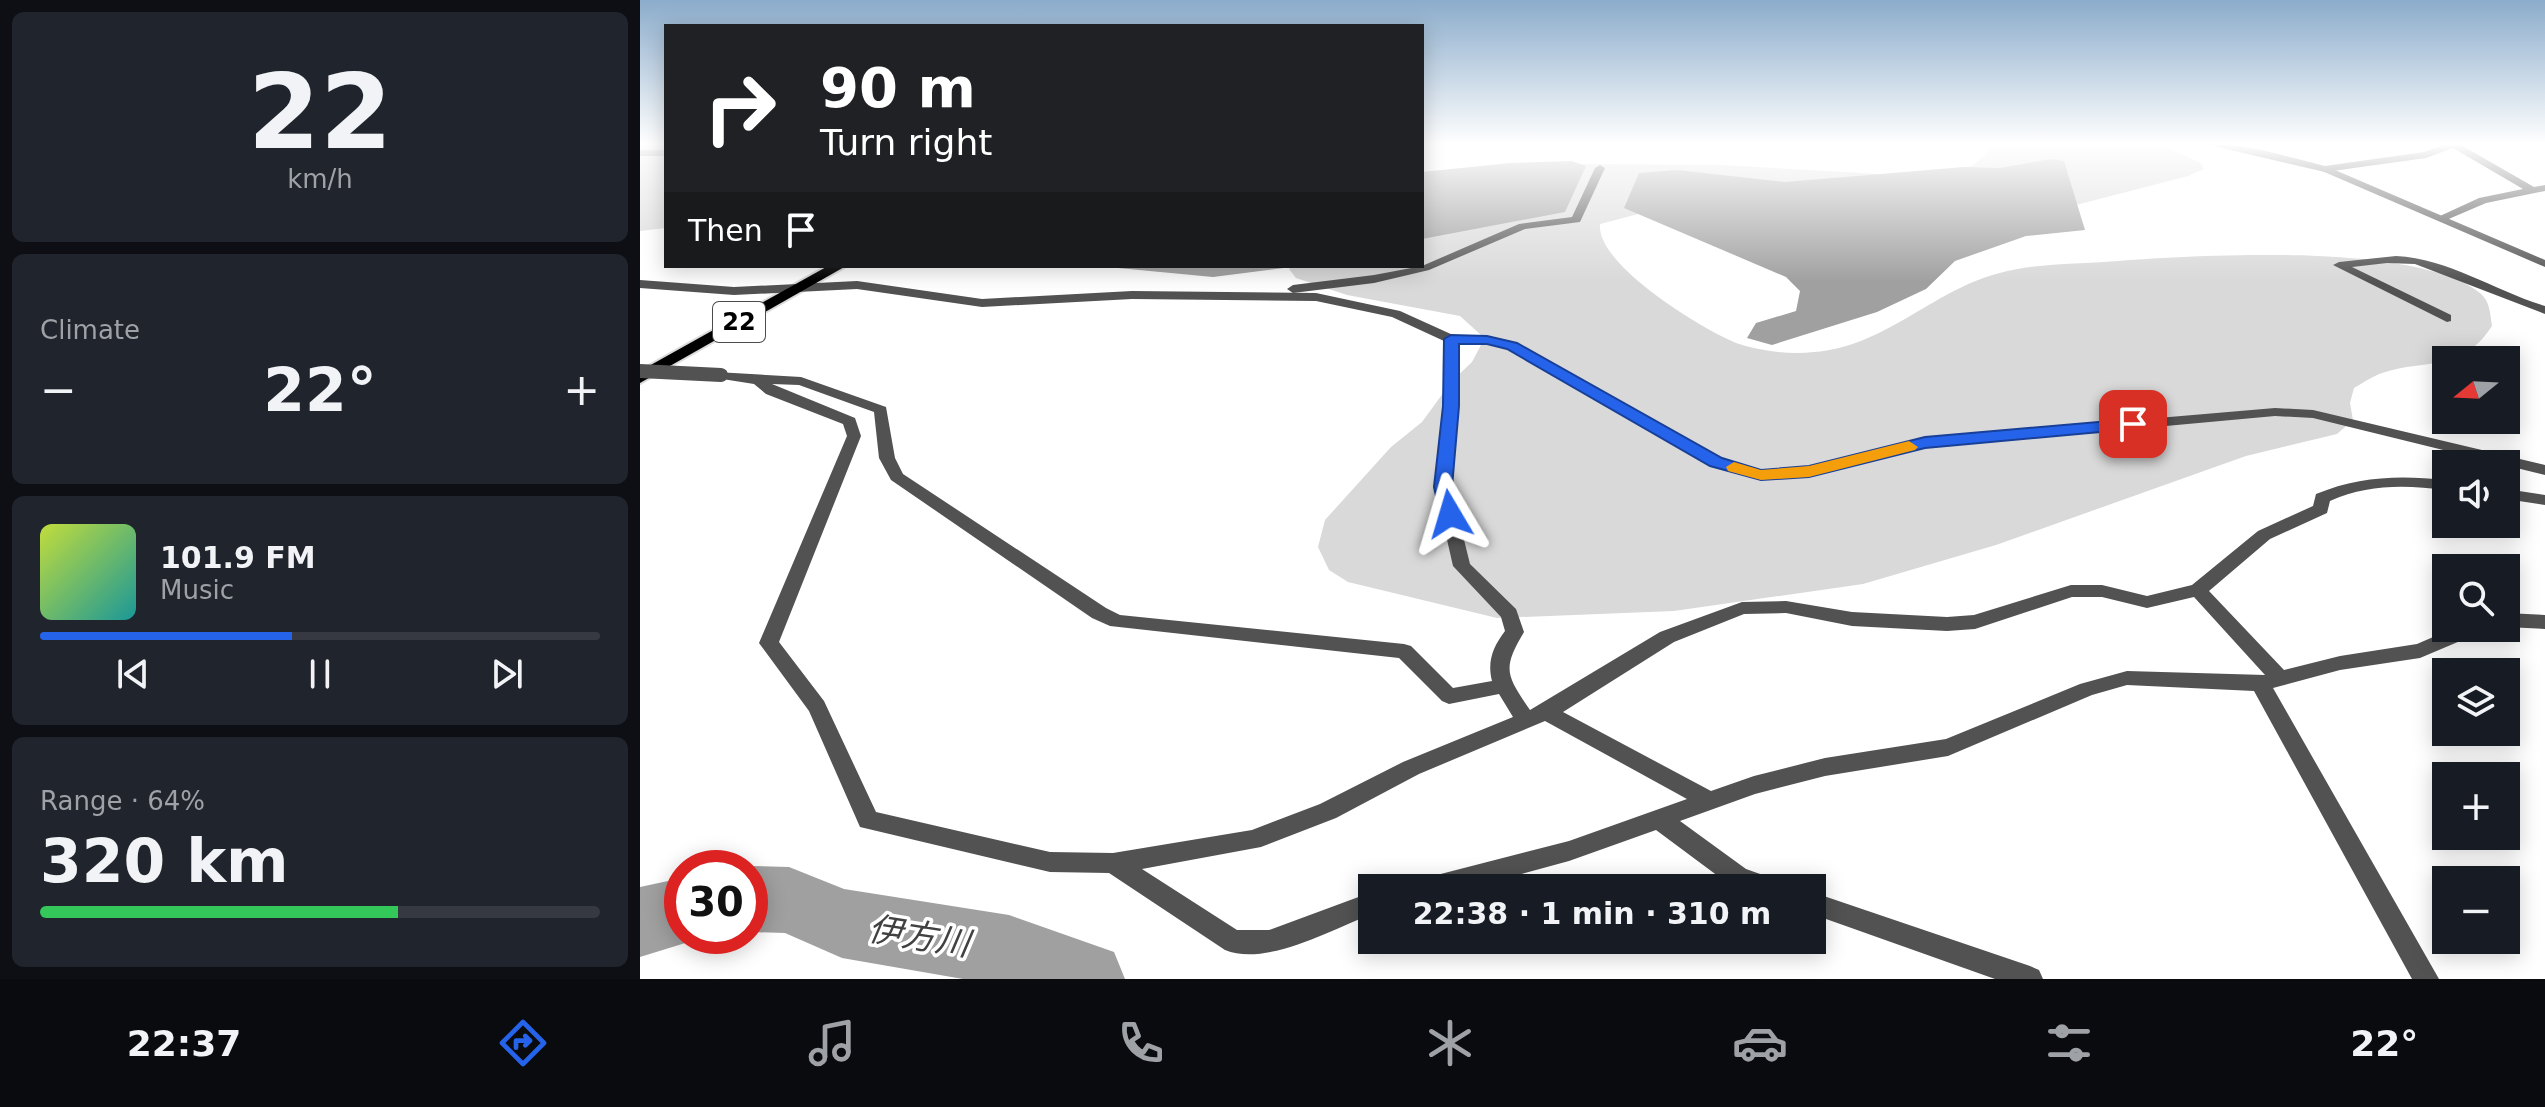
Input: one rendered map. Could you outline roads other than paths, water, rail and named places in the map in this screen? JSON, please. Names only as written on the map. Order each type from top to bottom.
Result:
[{"type":"main road","name":"22","points":[[640,364],[816,268]]},
{"type":"main road","name":"22","points":[[640,378],[835,268]]},
{"type":"street","points":[[1277,297],[1280,290],[1374,279],[1429,267],[1523,226],[1576,220],[1590,191]]},
{"type":"street","points":[[2378,191],[2545,264]]},
{"type":"street","points":[[2444,218],[2483,200],[2529,191]]},
{"type":"street","points":[[2447,318],[2339,265],[2385,259],[2414,261],[2440,268],[2501,297],[2545,310]]},
{"type":"street","points":[[640,284],[734,291],[857,285],[982,303],[1132,295],[1316,297],[1396,314],[1451,339],[1487,340],[1512,346],[1716,462],[1761,475],[1809,471],[1925,443],[2275,412],[2313,414],[2545,470]]},
{"type":"street","points":[[1451,339],[1451,406],[1443,487],[1462,566],[1509,614],[1515,632],[1500,648],[1496,663],[1504,686],[1536,717],[1710,801]]},
{"type":"street","points":[[640,371],[801,381],[881,410],[887,458],[897,477],[1099,613],[1117,621],[1404,651],[1449,696],[1504,686]]},
{"type":"street","points":[[758,380],[771,391],[850,421],[854,436],[769,643],[817,707],[868,820],[1050,862],[1113,863],[1253,840],[1328,811],[1411,768],[1536,717],[1667,637],[1742,608],[1786,607],[1852,619],[1947,624],[1975,622],[2071,591],[2102,591],[2147,602],[2198,590],[2264,535],[2321,509],[2322,498],[2346,486],[2378,480],[2432,484]]},
{"type":"street","points":[[2520,496],[2545,500]]},
{"type":"street","points":[[2198,590],[2270,682],[2426,979]]},
{"type":"street","points":[[2520,621],[2545,622]]},
{"type":"street","points":[[1482,874],[1569,851],[1754,785],[1825,767],[1948,747],[2087,689],[2127,678],[2270,682],[2340,663],[2420,651],[2440,642]]},
{"type":"street","points":[[1659,819],[1734,874]]},
{"type":"street","points":[[1113,863],[1234,942],[1269,942],[1358,908]]},
{"type":"street","points":[[1826,908],[2030,979]]},
{"type":"waterway","name":"伊方川","points":[[768,899],[789,900],[842,923],[1009,951],[1087,979]]},
{"type":"waterway","name":"伊方川","points":[[640,922],[664,916]]}]
